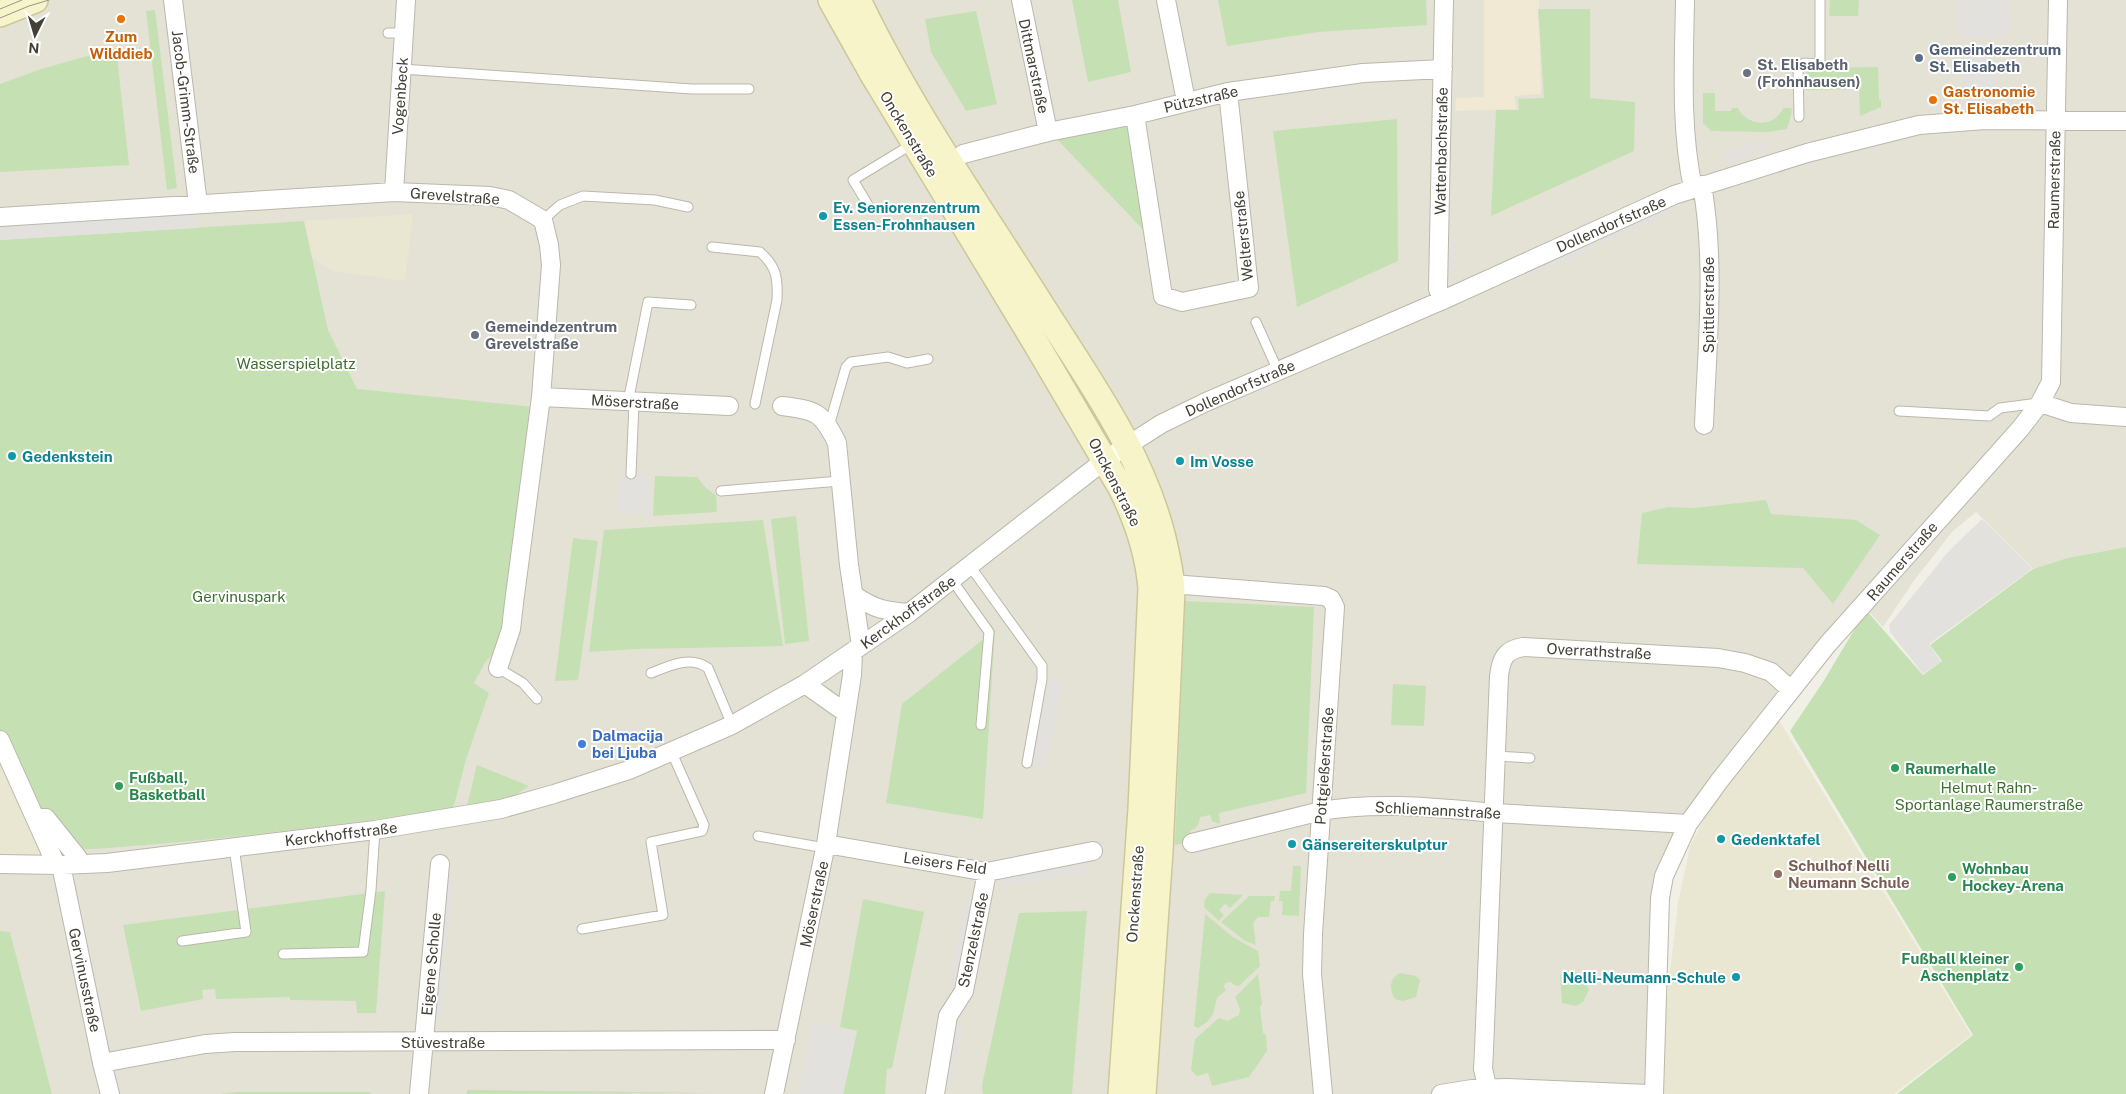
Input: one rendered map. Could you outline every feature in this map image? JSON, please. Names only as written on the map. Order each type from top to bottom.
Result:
[{"type":"main road","points":[[0,14],[35,0]]},
{"type":"main road","name":"Onckenstraße","points":[[831,0],[857,49],[1106,460],[1132,510],[1148,560],[1152,588],[1141,818],[1121,1094]]},
{"type":"main road","name":"Onckenstraße","points":[[858,0],[894,70],[1097,390],[1128,445],[1147,485],[1166,552],[1172,584],[1162,810],[1143,1094]]},
{"type":"street","name":"Jacob-Grimm-Straße","points":[[173,0],[198,204]]},
{"type":"street","name":"Vogenbeck","points":[[394,192],[402,69],[396,33],[406,0]]},
{"type":"street","name":"Dittmarstraße","points":[[1021,0],[1048,132]]},
{"type":"street","points":[[1166,0],[1186,102]]},
{"type":"street","name":"Wattenbachstraße","points":[[1443,300],[1438,289],[1444,0]]},
{"type":"street","name":"Spittlerstraße","points":[[1685,0],[1684,114],[1688,162],[1708,220],[1708,356],[1704,425]]},
{"type":"street","name":"Raumerstraße","points":[[1654,1094],[1660,898],[1664,876],[1688,824],[1790,689],[2020,429],[2040,403],[2051,382],[2054,122],[2058,0]]},
{"type":"street","name":"Pützstraße","points":[[962,154],[1048,132],[1135,115],[1228,92],[1363,72],[1443,69]]},
{"type":"street","name":"Welterstraße","points":[[1135,115],[1163,296],[1182,302],[1249,288],[1228,92]]},
{"type":"street","name":"Dollendorfstraße","points":[[1128,445],[1162,424],[1278,371],[1443,300],[1674,195],[1698,187],[1807,153],[1919,125],[1985,120],[2054,122],[2126,121]]},
{"type":"street","name":"Grevelstraße","points":[[0,216],[394,192],[490,196],[509,200],[542,220]]},
{"type":"street","points":[[498,668],[511,629],[541,397],[551,265],[549,245],[542,220]]},
{"type":"street","name":"Möserstraße","points":[[541,397],[729,406]]},
{"type":"street","points":[[2040,403],[2071,413],[2126,417]]},
{"type":"street","points":[[782,406],[815,412],[829,426]]},
{"type":"street","name":"Möserstraße","points":[[774,1094],[826,846],[857,649],[854,595],[849,565],[837,443],[829,426]]},
{"type":"street","name":"Kerckhoffstraße","points":[[0,864],[108,862],[375,830],[501,809],[597,781],[672,753],[732,725],[805,684],[909,613],[1128,445]]},
{"type":"street","name":"Pottgießerstraße","points":[[1172,584],[1324,596],[1331,599],[1335,607],[1318,841],[1312,974],[1323,1094]]},
{"type":"street","points":[[854,595],[868,605],[885,611],[909,613]]},
{"type":"street","name":"Overrathstraße","points":[[1488,1091],[1484,1069],[1496,756],[1500,663],[1506,654],[1512,649],[1523,647],[1718,658],[1745,663],[1770,672],[1790,689]]},
{"type":"street","points":[[805,684],[846,713]]},
{"type":"street","name":"Gervinusstraße","points":[[0,740],[58,863],[110,1094]]},
{"type":"street","name":"Schliemannstraße","points":[[1192,843],[1321,811],[1380,806],[1688,824]]},
{"type":"street","points":[[36,818],[46,818],[78,858]]},
{"type":"street","name":"Leisers Feld","points":[[826,846],[987,872],[1093,851]]},
{"type":"street","name":"Eigene Scholle","points":[[419,1094],[440,864]]},
{"type":"street","name":"Stenzelstraße","points":[[935,1094],[948,1016],[964,991],[987,872]]},
{"type":"street","name":"Stüvestraße","points":[[102,1063],[205,1044],[786,1040]]},
{"type":"street","points":[[1441,1094],[1548,1089],[1649,1094]]},
{"type":"lane","points":[[1799,118],[1798,66],[1804,63],[1820,64],[1820,0]]},
{"type":"lane","points":[[402,69],[692,89],[749,89]]},
{"type":"lane","points":[[868,205],[853,180],[914,143]]},
{"type":"lane","points":[[542,220],[560,205],[583,196],[655,200],[688,207]]},
{"type":"lane","points":[[712,247],[760,252],[774,267],[778,284],[777,300],[755,404]]},
{"type":"lane","points":[[631,474],[631,402],[648,302],[691,305]]},
{"type":"lane","points":[[1256,322],[1278,371]]},
{"type":"lane","points":[[829,426],[846,367],[851,362],[888,357],[907,364],[928,359]]},
{"type":"lane","points":[[1899,411],[1988,416],[2000,408],[2040,403]]},
{"type":"lane","points":[[721,491],[840,480]]},
{"type":"lane","points":[[970,566],[1042,666],[1042,679],[1026,763]]},
{"type":"lane","points":[[952,580],[989,632],[981,725]]},
{"type":"lane","points":[[651,673],[675,663],[701,663],[708,668],[732,725]]},
{"type":"lane","points":[[498,668],[523,682],[537,699]]},
{"type":"lane","points":[[582,929],[663,915],[651,842],[702,831],[704,825],[672,753]]},
{"type":"lane","points":[[1496,756],[1530,758]]},
{"type":"lane","points":[[282,954],[363,952],[371,890],[375,830]]},
{"type":"lane","points":[[758,836],[826,846]]},
{"type":"lane","points":[[182,941],[246,932],[234,847]]},
{"type":"shaded area","points":[[0,0],[2126,0],[2126,547],[2067,558],[2033,569],[1976,512],[1952,532],[1913,582],[1883,627],[1862,604],[1661,873],[1647,1094],[0,1094]]},
{"type":"shaded area","points":[[1484,0],[1539,0],[1541,94],[1514,96],[1516,109],[1455,111],[1456,98],[1484,97]]},
{"type":"shaded area","points":[[1957,0],[2010,1],[2010,37],[1957,37]]},
{"type":"shaded area","points":[[1995,44],[1996,105],[1965,106],[1963,45]]},
{"type":"shaded area","points":[[1765,139],[1769,149],[1726,164],[1722,154]]},
{"type":"shaded area","points":[[1667,209],[1670,214],[1602,244],[1599,239]]},
{"type":"shaded area","points":[[195,212],[196,228],[0,240],[0,225]]},
{"type":"shaded area","points":[[413,214],[405,281],[332,271],[311,256],[304,221]]},
{"type":"shaded area","points":[[1455,240],[1456,263],[1444,277],[1443,245]]},
{"type":"shaded area","points":[[1592,242],[1595,248],[1533,274],[1530,268]]},
{"type":"shaded area","points":[[620,473],[650,475],[649,514],[618,512]]},
{"type":"shaded area","points":[[1982,519],[2032,569],[1929,644],[1941,662],[1923,674],[1890,632],[1889,625],[1948,552]]},
{"type":"shaded area","points":[[1049,677],[1063,679],[1046,769],[1032,766]]},
{"type":"shaded area","name":"Schulhof Nelli Neumann Schule","points":[[1774,712],[1971,1035],[1894,1094],[1656,1094],[1678,903],[1690,846],[1723,783]]},
{"type":"shaded area","points":[[0,757],[47,858],[0,858]]},
{"type":"shaded area","points":[[1086,861],[1088,873],[1002,886],[1001,874]]},
{"type":"shaded area","points":[[441,879],[453,880],[446,949],[434,948]]},
{"type":"shaded area","points":[[976,902],[961,978],[948,984],[964,905]]},
{"type":"shaded area","points":[[433,960],[447,962],[442,1019],[428,1017]]},
{"type":"shaded area","points":[[813,1022],[857,1031],[843,1094],[799,1094]]},
{"type":"shaded area","points":[[964,1023],[952,1083],[941,1085],[952,1029]]},
{"type":"green space","points":[[1072,0],[1118,0],[1131,72],[1088,82]]},
{"type":"green space","points":[[1218,0],[1426,0],[1427,25],[1319,32],[1227,46]]},
{"type":"green space","points":[[1830,0],[1859,0],[1858,16],[1829,16]]},
{"type":"green space","points":[[1538,9],[1590,9],[1590,98],[1635,102],[1634,151],[1491,216],[1496,110],[1519,110],[1518,99],[1544,98]]},
{"type":"green space","points":[[155,10],[177,188],[167,190],[146,11]]},
{"type":"green space","points":[[976,11],[997,104],[966,111],[931,52],[925,19]]},
{"type":"green space","points":[[116,48],[129,165],[0,172],[0,84],[41,69]]},
{"type":"green space","points":[[1878,67],[1881,107],[1860,116],[1859,89],[1806,90],[1807,68]]},
{"type":"green space","points":[[1703,93],[1715,93],[1715,111],[1731,111],[1732,108],[1738,108],[1742,114],[1754,122],[1767,122],[1779,115],[1783,108],[1792,108],[1787,129],[1768,132],[1711,131],[1703,123]]},
{"type":"green space","points":[[1133,118],[1151,238],[1053,135]]},
{"type":"green space","points":[[1397,119],[1398,261],[1297,307],[1273,131]]},
{"type":"green space","name":"Gervinuspark","points":[[304,221],[328,330],[357,389],[534,407],[504,628],[496,651],[486,661],[474,683],[489,693],[467,756],[453,809],[257,834],[60,851],[0,734],[0,240]]},
{"type":"green space","points":[[655,476],[697,477],[706,488],[716,495],[717,512],[653,516]]},
{"type":"green space","points":[[1766,500],[1771,514],[1856,520],[1880,535],[1833,604],[1803,568],[1637,564],[1642,513],[1668,507],[1693,508]]},
{"type":"green space","points":[[796,516],[809,641],[785,644],[771,519]]},
{"type":"green space","points":[[763,520],[783,646],[635,649],[589,652],[604,530]]},
{"type":"green space","points":[[573,538],[598,541],[578,680],[555,681]]},
{"type":"green space","name":"Helmut Rahn- Sportanlage Raumerstraße","points":[[2126,547],[2126,1094],[1897,1094],[1973,1035],[1790,731],[1823,682],[1866,610],[1923,675],[1942,661],[1930,645],[2033,569],[2067,558]]},
{"type":"green space","points":[[1185,601],[1314,607],[1306,793],[1219,813],[1220,824],[1212,821],[1210,815],[1200,817],[1197,826],[1190,831],[1192,842],[1175,845]]},
{"type":"green space","points":[[995,630],[983,819],[886,803],[902,704]]},
{"type":"green space","points":[[1393,684],[1426,686],[1424,726],[1391,725]]},
{"type":"green space","points":[[477,765],[529,786],[511,798],[467,806]]},
{"type":"green space","points":[[1293,866],[1301,866],[1299,916],[1282,915],[1283,901],[1279,901],[1280,891],[1291,891]]},
{"type":"green space","points":[[385,891],[376,1013],[357,1013],[356,1001],[290,1000],[290,997],[216,999],[215,989],[202,990],[203,999],[141,1011],[123,925]]},
{"type":"green space","points":[[1210,893],[1243,895],[1230,908],[1225,904],[1219,910],[1224,915],[1219,921],[1204,907],[1205,899]]},
{"type":"green space","points":[[1249,896],[1275,896],[1274,901],[1271,901],[1269,917],[1258,917],[1253,923],[1256,945],[1245,941],[1221,922]]},
{"type":"green space","points":[[863,899],[924,912],[892,1068],[887,1069],[885,1094],[843,1094],[857,1031],[840,1027]]},
{"type":"green space","points":[[1087,911],[1072,1094],[983,1094],[982,1085],[1019,913]]},
{"type":"green space","points":[[1205,914],[1233,937],[1258,951],[1260,966],[1239,986],[1231,982],[1225,983],[1224,987],[1226,990],[1217,998],[1213,1014],[1207,1022],[1198,1028],[1194,1026]]},
{"type":"green space","points":[[0,931],[10,932],[52,1094],[0,1094]]},
{"type":"green space","points":[[1568,970],[1582,974],[1589,990],[1583,1002],[1576,1006],[1562,1003],[1560,975]]},
{"type":"green space","points":[[1400,973],[1416,976],[1420,980],[1416,997],[1403,1001],[1395,999],[1391,984],[1396,975]]},
{"type":"green space","points":[[1258,974],[1263,1033],[1266,1035],[1267,1051],[1249,1077],[1212,1086],[1208,1073],[1197,1076],[1191,1070],[1195,1039],[1219,1018],[1228,1021],[1239,1015],[1240,1009],[1235,997]]},
{"type":"green space","points":[[467,1090],[722,1093],[467,1094]]},
{"type":"green space","points":[[238,1092],[371,1092],[370,1094],[220,1094]]},
{"type":"tram line","points":[[0,9],[22,0]]},
{"type":"tram line","points":[[0,18],[49,0]]},
{"type":"place","name":"Zum Wilddieb","points":[[121,19]]},
{"type":"place","name":"Gemeindezentrum St. Elisabeth","points":[[1919,58]]},
{"type":"place","name":"St. Elisabeth (Frohnhausen)","points":[[1747,73]]},
{"type":"place","name":"Gastronomie St. Elisabeth","points":[[1933,100]]},
{"type":"place","name":"Ev. Seniorenzentrum Essen-Frohnhausen","points":[[823,216]]},
{"type":"place","name":"Gemeindezentrum Grevelstraße","points":[[475,335]]},
{"type":"place","name":"Gedenkstein","points":[[12,456]]},
{"type":"place","name":"Im Vosse","points":[[1180,461]]},
{"type":"place","name":"Dalmacija bei Ljuba","points":[[582,744]]},
{"type":"place","name":"Raumerhalle","points":[[1895,768]]},
{"type":"place","name":"Fußball, Basketball","points":[[119,786]]},
{"type":"place","name":"Gedenktafel","points":[[1721,839]]},
{"type":"place","name":"Gänsereiterskulptur","points":[[1292,844]]},
{"type":"place","name":"Schulhof Nelli Neumann Schule","points":[[1778,874]]},
{"type":"place","name":"Wohnbau Hockey-Arena","points":[[1952,877]]},
{"type":"place","name":"Fußball kleiner Aschenplatz","points":[[2019,967]]},
{"type":"place","name":"Nelli-Neumann-Schule","points":[[1736,977]]},
{"type":"park label","name":"Wasserspielplatz","points":[[296,363]]}]
